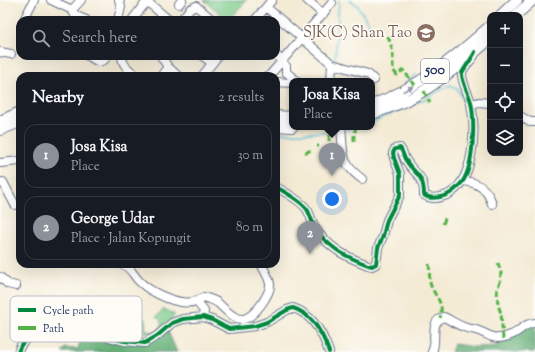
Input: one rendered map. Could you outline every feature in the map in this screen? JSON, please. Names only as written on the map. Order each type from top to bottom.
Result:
[{"type":"main road","points":[[504,12],[517,0]]},
{"type":"main road","points":[[519,12],[533,0]]},
{"type":"main road","name":"500","points":[[375,104],[406,90],[452,60],[487,29]]},
{"type":"main road","name":"500","points":[[375,113],[413,97],[428,88],[487,42]]},
{"type":"main road","points":[[0,121],[16,114]]},
{"type":"main road","points":[[0,130],[16,124]]},
{"type":"street","points":[[26,16],[34,0]]},
{"type":"street","points":[[51,0],[74,15],[81,0]]},
{"type":"street","points":[[118,0],[120,7],[119,16]]},
{"type":"street","points":[[258,16],[272,0]]},
{"type":"street","points":[[307,0],[323,14]]},
{"type":"street","points":[[135,16],[143,6],[148,3],[165,16]]},
{"type":"street","points":[[280,57],[302,39],[332,3]]},
{"type":"street","points":[[184,16],[190,9],[196,6],[208,16]]},
{"type":"street","points":[[266,7],[276,16]]},
{"type":"street","points":[[280,19],[332,64],[368,74],[372,78]]},
{"type":"street","points":[[0,52],[11,54]]},
{"type":"street","points":[[280,190],[308,210],[315,229],[336,251],[372,266],[376,264],[378,248],[387,220],[400,195],[400,174],[393,154],[395,149],[400,148],[402,150],[405,159],[419,175],[423,182],[424,195],[428,198],[446,195],[463,181],[470,162],[474,136],[472,104],[462,79],[462,72],[471,61],[475,52]]},
{"type":"street","points":[[280,59],[286,66],[286,72],[293,78]]},
{"type":"street","points":[[123,60],[124,64],[133,72]]},
{"type":"street","points":[[164,60],[174,72]]},
{"type":"street","points":[[208,60],[212,63]]},
{"type":"street","points":[[205,72],[215,60]]},
{"type":"street","points":[[271,72],[278,60]]},
{"type":"street","points":[[331,78],[332,64]]},
{"type":"street","points":[[164,72],[168,67]]},
{"type":"street","points":[[444,75],[462,79]]},
{"type":"street","points":[[472,104],[487,103]]},
{"type":"street","points":[[523,118],[530,122],[535,122]]},
{"type":"street","points":[[341,130],[346,163],[350,170],[362,179]]},
{"type":"street","points":[[0,163],[16,161]]},
{"type":"street","points":[[463,181],[474,182],[479,185],[490,197],[492,204]]},
{"type":"street","points":[[0,182],[3,182],[15,205]]},
{"type":"street","points":[[128,268],[141,283],[175,301],[186,303],[194,302],[204,297],[217,303],[236,318],[245,319],[249,318],[256,310],[269,289],[268,279],[263,268]]},
{"type":"street","points":[[0,277],[8,284],[16,286]]},
{"type":"street","points":[[194,302],[204,311],[203,317]]},
{"type":"street","points":[[188,318],[194,302]]},
{"type":"street","points":[[134,342],[145,343],[157,336],[172,323],[188,318],[203,317],[229,329],[255,326],[267,322],[293,308],[303,312],[313,323],[322,335],[328,352]]},
{"type":"street","points":[[432,352],[435,341],[434,331],[440,318],[444,317],[469,329],[475,329],[494,338],[504,339],[513,335],[529,323],[535,323]]},
{"type":"street","points":[[18,352],[24,342]]},
{"type":"green space","points":[[204,0],[247,0],[232,16],[223,16]]},
{"type":"green space","points":[[164,309],[174,314],[166,325],[160,330],[157,331],[160,329],[161,322],[156,317]]},
{"type":"green space","points":[[142,318],[146,320],[145,327],[148,331],[156,332],[146,333],[142,331]]},
{"type":"green space","points":[[535,321],[535,352],[451,352],[454,344],[474,347],[497,346],[503,336]]},
{"type":"green space","points":[[167,329],[177,352],[62,352],[65,348],[78,349],[80,342],[127,342],[139,344]]},
{"type":"waterway","points":[[335,60],[339,0]]},
{"type":"waterway","points":[[349,0],[357,5],[373,30]]},
{"type":"waterway","points":[[404,84],[417,74]]},
{"type":"waterway","points":[[375,121],[425,99],[450,85],[458,90],[464,102]]},
{"type":"waterway","points":[[280,133],[337,131]]},
{"type":"marked path","points":[[388,36],[393,52],[393,70],[397,75],[403,70],[415,85]]},
{"type":"marked path","points":[[424,91],[430,103]]},
{"type":"marked path","points":[[329,141],[330,130]]},
{"type":"marked path","points":[[354,141],[355,130]]},
{"type":"marked path","points":[[306,154],[311,150]]},
{"type":"marked path","points":[[443,224],[446,216]]},
{"type":"marked path","points":[[498,263],[501,273],[500,282],[497,289],[498,305],[501,313],[503,339]]},
{"type":"marked path","points":[[429,264],[430,283],[441,307],[440,318]]},
{"type":"cycle path","points":[[280,189],[306,208],[319,234],[336,249],[347,256],[368,265],[372,266],[376,264],[378,248],[387,220],[400,195],[400,174],[393,153],[395,149],[401,149],[408,164],[420,178],[424,188],[424,195],[429,198],[438,198],[449,194],[456,189],[467,174],[473,142],[473,120],[471,102],[462,73],[475,52]]},
{"type":"cycle path","points":[[134,342],[145,343],[157,336],[172,323],[183,319],[203,317],[229,329],[255,326],[267,322],[293,308],[306,315],[316,326],[324,338],[329,352]]},
{"type":"cycle path","points":[[18,352],[24,342]]},
{"type":"place","name":"SJK(C) Shan Tao","points":[[426,33]]},
{"type":"place","name":"Josa Kisa","points":[[332,176]]},
{"type":"place","name":"George Udar","points":[[310,254]]}]
